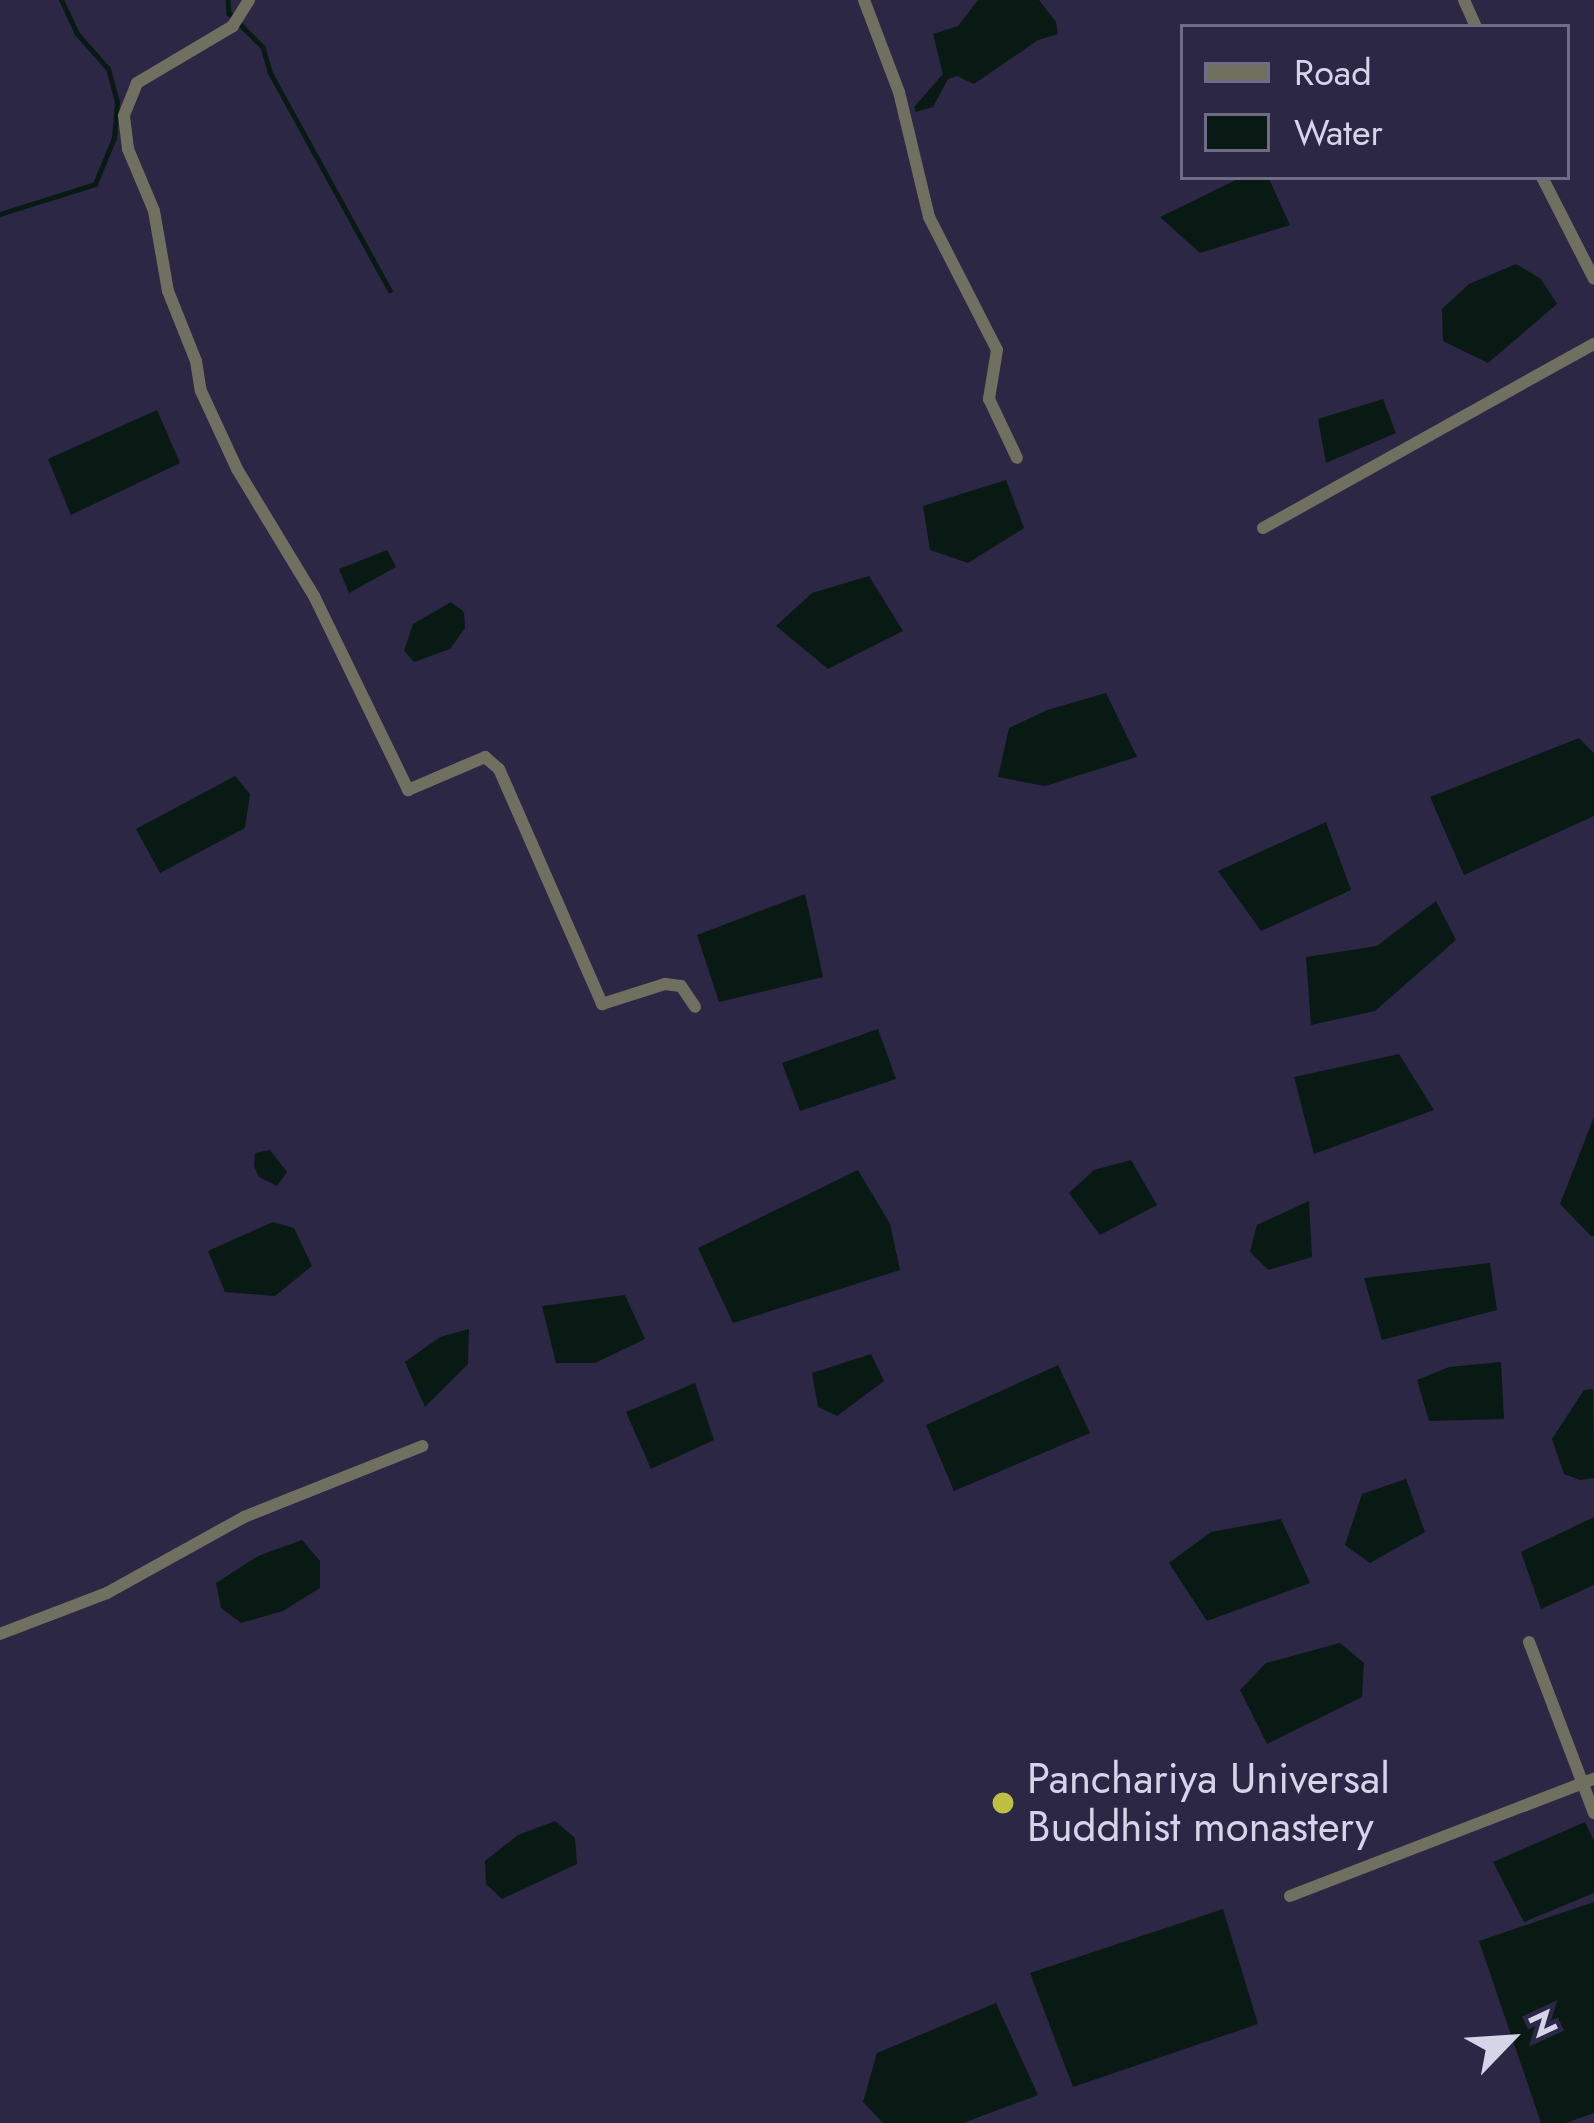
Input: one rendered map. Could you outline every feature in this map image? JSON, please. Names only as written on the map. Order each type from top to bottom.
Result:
[{"type":"street","points":[[249,0],[232,26],[137,83],[124,116],[128,149],[154,211],[168,291],[196,362],[201,391],[237,469],[314,596],[408,790],[485,757],[499,769],[602,1004],[665,984],[681,986],[695,1007]]},
{"type":"street","points":[[864,0],[899,92],[929,217],[997,350],[989,399],[1017,458]]},
{"type":"street","points":[[1544,180],[1594,279]]},
{"type":"street","points":[[1264,528],[1594,344]]},
{"type":"street","points":[[0,1634],[106,1593],[244,1517],[422,1447]]},
{"type":"street","points":[[1529,1642],[1587,1783],[1594,1813]]},
{"type":"street","points":[[1290,1896],[1587,1783]]},
{"type":"water","points":[[978,0],[1039,0],[1056,22],[1058,34],[1038,40],[974,84],[957,76],[948,79],[933,107],[916,112],[914,107],[943,74],[933,34],[958,26]]},
{"type":"water","points":[[1236,180],[1269,180],[1290,225],[1200,253],[1160,217]]},
{"type":"water","points":[[1516,264],[1541,279],[1557,304],[1488,363],[1443,341],[1442,309],[1469,284]]},
{"type":"water","points":[[1383,399],[1396,433],[1326,463],[1318,419]]},
{"type":"water","points":[[157,410],[180,463],[71,515],[48,459]]},
{"type":"water","points":[[1006,480],[1024,528],[968,563],[930,550],[923,506]]},
{"type":"water","points":[[387,550],[396,567],[349,593],[339,569]]},
{"type":"water","points":[[869,576],[903,631],[828,669],[776,626],[812,593]]},
{"type":"water","points":[[451,602],[464,612],[465,628],[450,649],[414,662],[404,651],[413,624]]},
{"type":"water","points":[[1106,693],[1137,757],[1045,786],[998,777],[1009,728],[1047,710]]},
{"type":"water","points":[[1579,738],[1594,753],[1594,816],[1464,875],[1430,797]]},
{"type":"water","points":[[235,776],[250,794],[245,828],[160,873],[136,829]]},
{"type":"water","points":[[1326,822],[1351,890],[1261,931],[1218,871]]},
{"type":"water","points":[[805,894],[823,977],[719,1002],[697,935]]},
{"type":"water","points":[[1436,901],[1456,940],[1375,1011],[1311,1025],[1306,957],[1377,946]]},
{"type":"water","points":[[878,1029],[896,1079],[800,1111],[782,1063]]},
{"type":"water","points":[[1399,1054],[1434,1110],[1314,1154],[1294,1077]]},
{"type":"water","points":[[1594,1117],[1594,1236],[1591,1236],[1560,1204]]},
{"type":"water","points":[[270,1150],[287,1172],[277,1186],[259,1177],[254,1166],[255,1153]]},
{"type":"water","points":[[1131,1160],[1157,1205],[1100,1235],[1069,1193],[1094,1170]]},
{"type":"water","points":[[858,1170],[890,1224],[900,1270],[733,1323],[698,1248]]},
{"type":"water","points":[[1309,1201],[1312,1257],[1268,1270],[1250,1252],[1257,1225]]},
{"type":"water","points":[[273,1222],[294,1228],[312,1266],[275,1296],[225,1292],[208,1251]]},
{"type":"water","points":[[1490,1263],[1497,1310],[1382,1340],[1364,1278]]},
{"type":"water","points":[[625,1295],[645,1339],[595,1363],[556,1363],[542,1306]]},
{"type":"water","points":[[469,1329],[468,1364],[425,1407],[405,1362],[440,1337]]},
{"type":"water","points":[[871,1354],[884,1381],[837,1416],[818,1407],[812,1373]]},
{"type":"water","points":[[1501,1362],[1504,1419],[1429,1421],[1417,1380],[1449,1367]]},
{"type":"water","points":[[1058,1365],[1090,1433],[954,1491],[926,1425]]},
{"type":"water","points":[[695,1383],[714,1440],[651,1469],[626,1412]]},
{"type":"water","points":[[1593,1389],[1594,1478],[1580,1480],[1564,1474],[1552,1439],[1584,1390]]},
{"type":"water","points":[[1406,1479],[1425,1532],[1370,1563],[1345,1545],[1362,1494]]},
{"type":"water","points":[[1594,1517],[1594,1585],[1541,1609],[1521,1552]]},
{"type":"water","points":[[1281,1519],[1310,1583],[1207,1621],[1169,1563],[1211,1532]]},
{"type":"water","points":[[302,1540],[320,1561],[320,1588],[283,1611],[241,1623],[221,1608],[216,1583],[258,1556]]},
{"type":"water","points":[[1340,1643],[1364,1663],[1362,1697],[1267,1744],[1240,1690],[1266,1663]]},
{"type":"water","points":[[555,1821],[575,1838],[577,1864],[502,1899],[486,1884],[485,1861],[518,1835]]},
{"type":"water","points":[[1585,1822],[1594,1841],[1594,1893],[1524,1922],[1493,1862]]},
{"type":"water","points":[[1594,1902],[1594,2113],[1566,2123],[1541,2123],[1479,1941]]},
{"type":"water","points":[[1223,1909],[1258,2024],[1073,2087],[1030,1973]]},
{"type":"water","points":[[996,2003],[1038,2095],[963,2123],[883,2123],[863,2102],[877,2053]]},
{"type":"waterway","points":[[0,214],[95,184],[114,138],[117,102],[108,69],[77,34],[61,0]]},
{"type":"waterway","points":[[228,0],[229,13],[263,47],[270,72],[390,290]]},
{"type":"place","name":"Panchariya Universal Buddhist monastery","points":[[1003,1803]]}]
